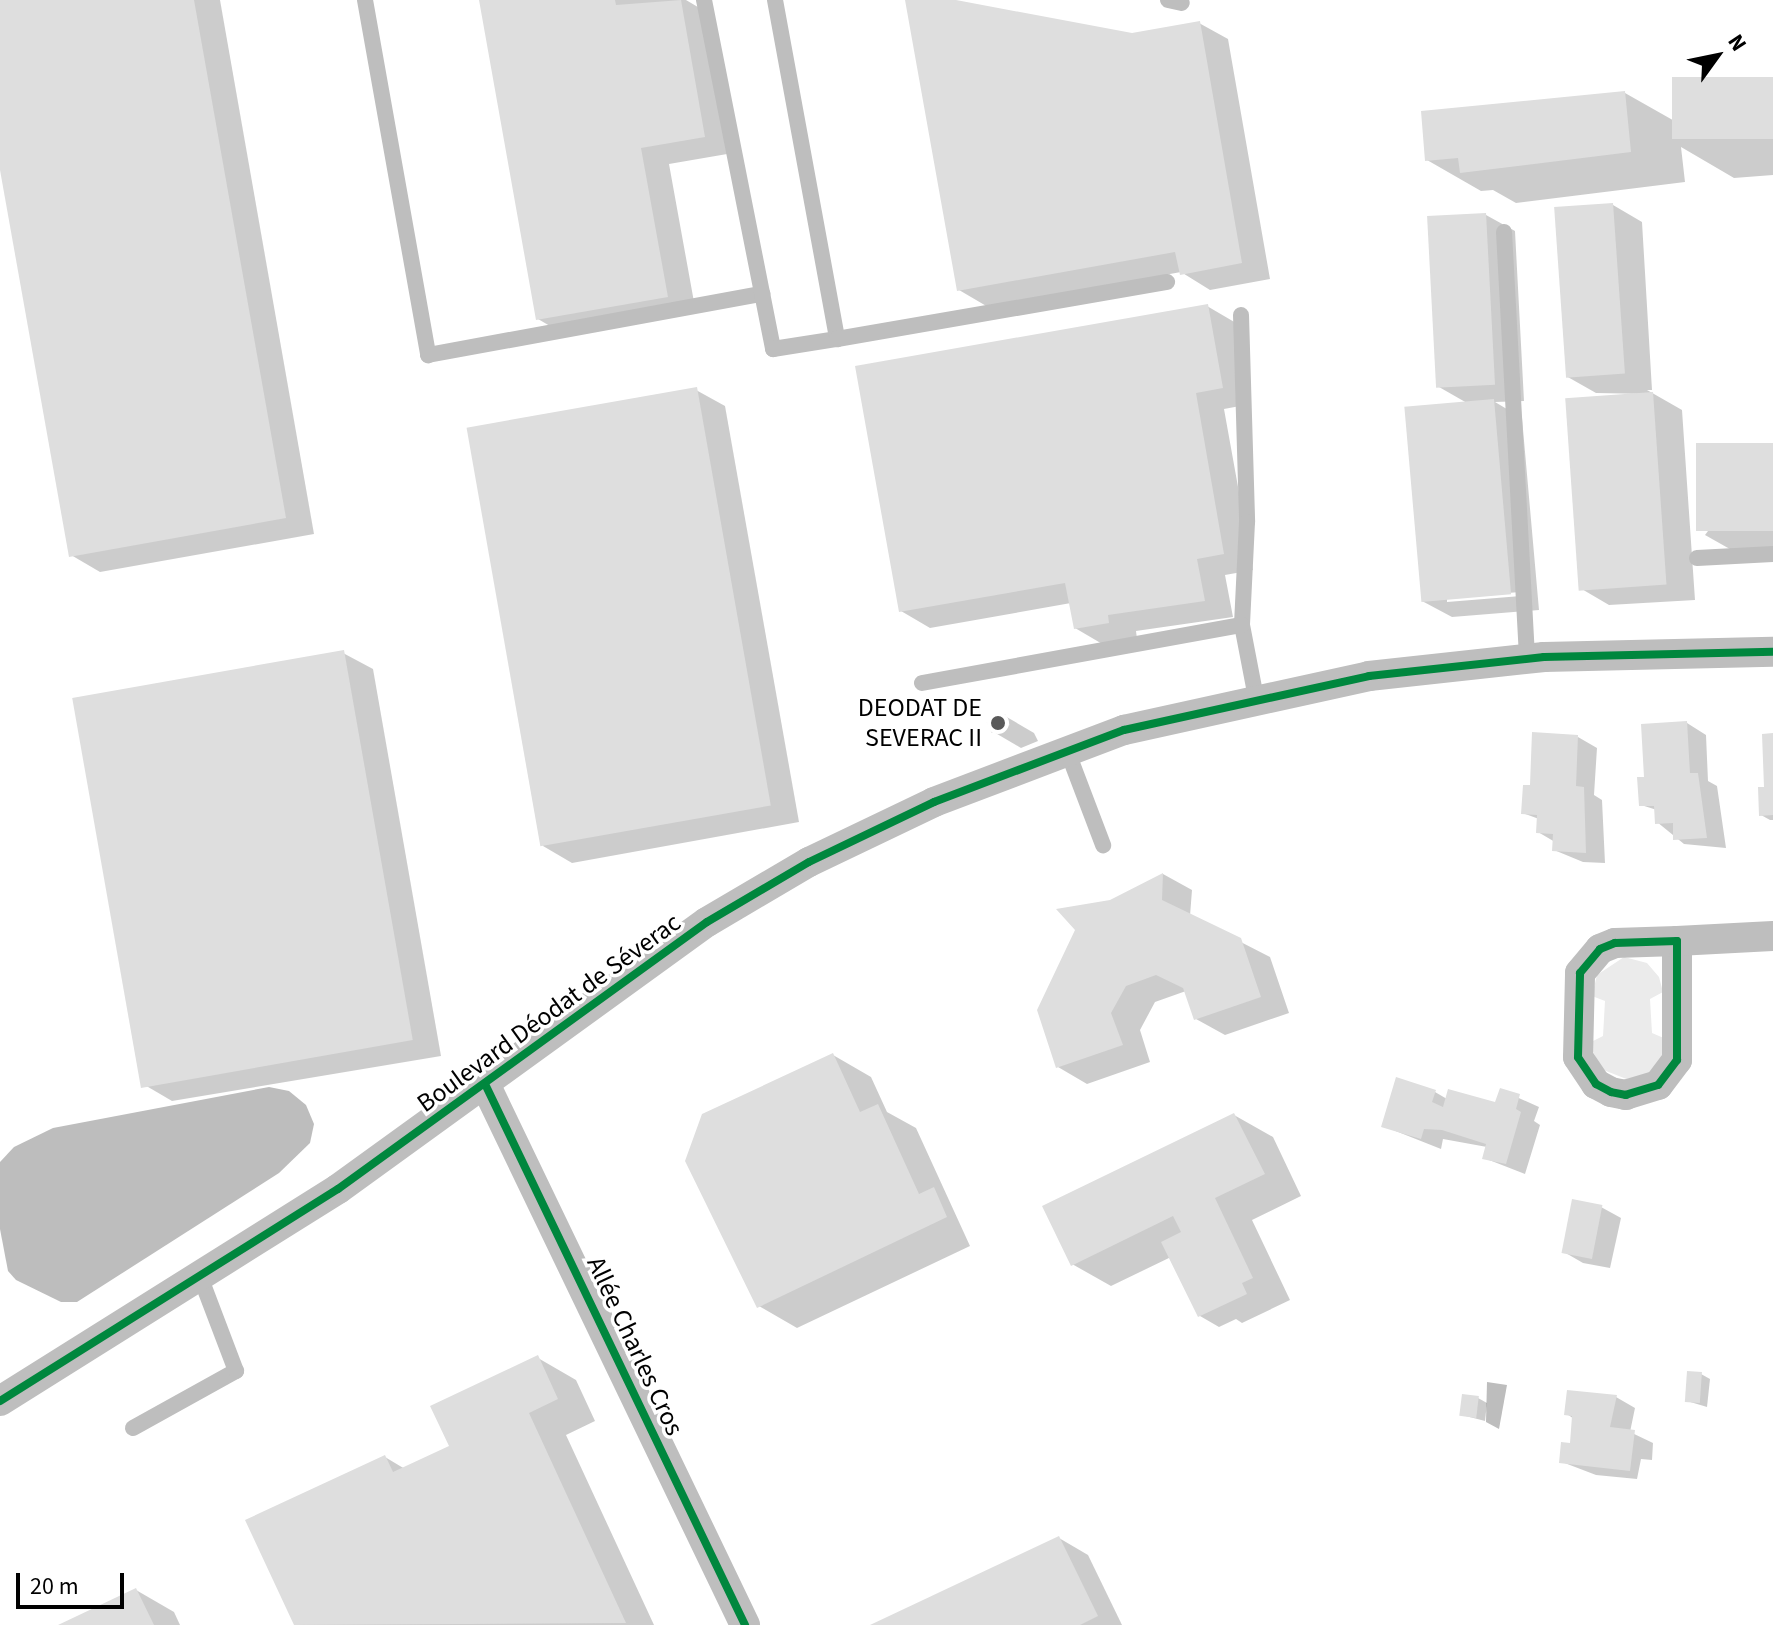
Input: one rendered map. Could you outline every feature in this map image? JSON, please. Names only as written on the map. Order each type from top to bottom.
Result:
[{"type":"street","name":"Boulevard Déodat de Séverac","points":[[0,1401],[201,1279],[486,1086],[707,922],[809,862],[934,802],[1067,750],[1256,698],[1369,676],[1527,659],[1773,652]]},
{"type":"street","points":[[1677,941],[1677,1060],[1658,1085],[1626,1095],[1611,1092],[1596,1084],[1578,1057],[1580,973],[1600,949],[1615,943],[1773,936]]},
{"type":"street","name":"Allée Charles Cros","points":[[486,1086],[745,1625]]},
{"type":"lane","points":[[365,0],[428,355],[762,294]]},
{"type":"lane","points":[[704,0],[773,349],[1167,282]]},
{"type":"lane","points":[[775,0],[837,339]]},
{"type":"lane","points":[[1504,232],[1527,659]]},
{"type":"lane","points":[[1241,315],[1247,522],[1242,625],[1256,698]]},
{"type":"lane","points":[[1697,558],[1773,554]]},
{"type":"lane","points":[[922,683],[1242,625]]},
{"type":"lane","points":[[1067,750],[1103,845]]},
{"type":"lane","points":[[133,1428],[236,1371],[201,1279]]},
{"type":"shaded area","points":[[1624,957],[1647,963],[1659,977],[1663,992],[1650,999],[1652,1033],[1666,1039],[1664,1054],[1649,1073],[1629,1080],[1601,1069],[1589,1043],[1603,1036],[1605,1001],[1592,996],[1597,975]]},
{"type":"shaded area","points":[[269,1087],[289,1091],[306,1105],[314,1124],[310,1143],[279,1173],[77,1302],[61,1302],[16,1280],[8,1271],[0,1229],[0,1162],[14,1147],[53,1128]]},
{"type":"shaded area","points":[[1487,1382],[1507,1385],[1499,1429],[1486,1422]]},
{"type":"building","points":[[0,0],[194,0],[286,518],[69,557],[0,170]]},
{"type":"building","points":[[479,0],[615,0],[616,5],[681,0],[705,137],[641,148],[668,297],[536,320]]},
{"type":"building","points":[[905,0],[956,0],[1132,33],[1200,21],[1242,263],[1180,275],[1175,252],[957,291]]},
{"type":"building","points":[[1672,77],[1773,77],[1773,139],[1672,139]]},
{"type":"building","points":[[1625,91],[1631,152],[1460,173],[1458,158],[1425,161],[1421,111]]},
{"type":"building","points":[[1613,203],[1625,374],[1566,378],[1554,207]]},
{"type":"building","points":[[1486,213],[1495,385],[1436,388],[1427,216]]},
{"type":"building","points":[[1208,304],[1223,388],[1196,393],[1224,554],[1197,559],[1205,601],[1108,615],[1109,623],[1074,629],[1065,583],[899,612],[855,366]]},
{"type":"building","points":[[697,387],[771,806],[540,846],[467,428]]},
{"type":"building","points":[[1653,392],[1666,585],[1579,591],[1565,398]]},
{"type":"building","points":[[1494,399],[1511,594],[1421,602],[1404,407]]},
{"type":"building","points":[[1696,443],[1773,443],[1773,531],[1696,531]]},
{"type":"building","points":[[344,650],[413,1040],[141,1088],[72,698]]},
{"type":"building","name":"DEODAT DE SEVERAC II","points":[[1005,714],[1010,725],[992,733],[987,722]]},
{"type":"building","points":[[1687,721],[1690,773],[1698,773],[1707,838],[1673,840],[1673,823],[1655,824],[1654,806],[1639,806],[1637,777],[1644,777],[1641,724]]},
{"type":"building","points":[[1532,732],[1578,735],[1576,786],[1584,787],[1586,853],[1552,851],[1553,834],[1536,833],[1537,815],[1521,814],[1523,785],[1530,785]]},
{"type":"building","points":[[1773,733],[1773,815],[1759,816],[1758,787],[1764,787],[1762,734]]},
{"type":"building","points":[[1163,873],[1162,900],[1241,938],[1261,997],[1194,1020],[1183,988],[1156,975],[1126,986],[1111,1013],[1123,1045],[1056,1068],[1037,1010],[1075,930],[1056,909],[1110,900]]},
{"type":"building","points":[[833,1053],[860,1112],[878,1104],[919,1194],[934,1187],[947,1217],[757,1308],[685,1161],[702,1114]]},
{"type":"building","points":[[1396,1077],[1436,1090],[1432,1102],[1443,1107],[1448,1089],[1495,1102],[1500,1088],[1520,1094],[1516,1109],[1521,1112],[1506,1164],[1482,1159],[1486,1144],[1442,1130],[1424,1129],[1421,1139],[1381,1127]]},
{"type":"building","points":[[1234,1113],[1265,1174],[1215,1198],[1253,1278],[1242,1283],[1247,1294],[1198,1317],[1161,1242],[1181,1232],[1173,1216],[1071,1266],[1042,1206]]},
{"type":"building","points":[[1572,1199],[1602,1205],[1592,1259],[1562,1253]]},
{"type":"building","points":[[538,1355],[558,1399],[529,1413],[626,1623],[294,1625],[245,1520],[385,1455],[393,1472],[449,1446],[430,1406]]},
{"type":"building","points":[[1687,1371],[1702,1372],[1700,1403],[1685,1402]]},
{"type":"building","points":[[1567,1390],[1617,1395],[1610,1427],[1635,1430],[1630,1471],[1559,1463],[1561,1442],[1570,1443],[1572,1416],[1564,1415]]},
{"type":"building","points":[[1462,1394],[1479,1396],[1476,1418],[1459,1416]]},
{"type":"building","points":[[1059,1536],[1098,1616],[1080,1625],[870,1625]]},
{"type":"building","points":[[136,1588],[154,1625],[58,1625],[77,1616]]},
{"type":"cycle path","points":[[0,1401],[338,1189],[707,922],[809,862],[934,802],[1124,730],[1369,676],[1544,657],[1773,652]]},
{"type":"cycle path","points":[[1677,941],[1677,1060],[1658,1085],[1626,1095],[1611,1092],[1596,1084],[1578,1057],[1580,973],[1600,949],[1615,943],[1677,941]]},
{"type":"cycle path","points":[[486,1086],[745,1625]]},
{"type":"place","name":"DEODAT DE SEVERAC II","points":[[998,723]]}]
